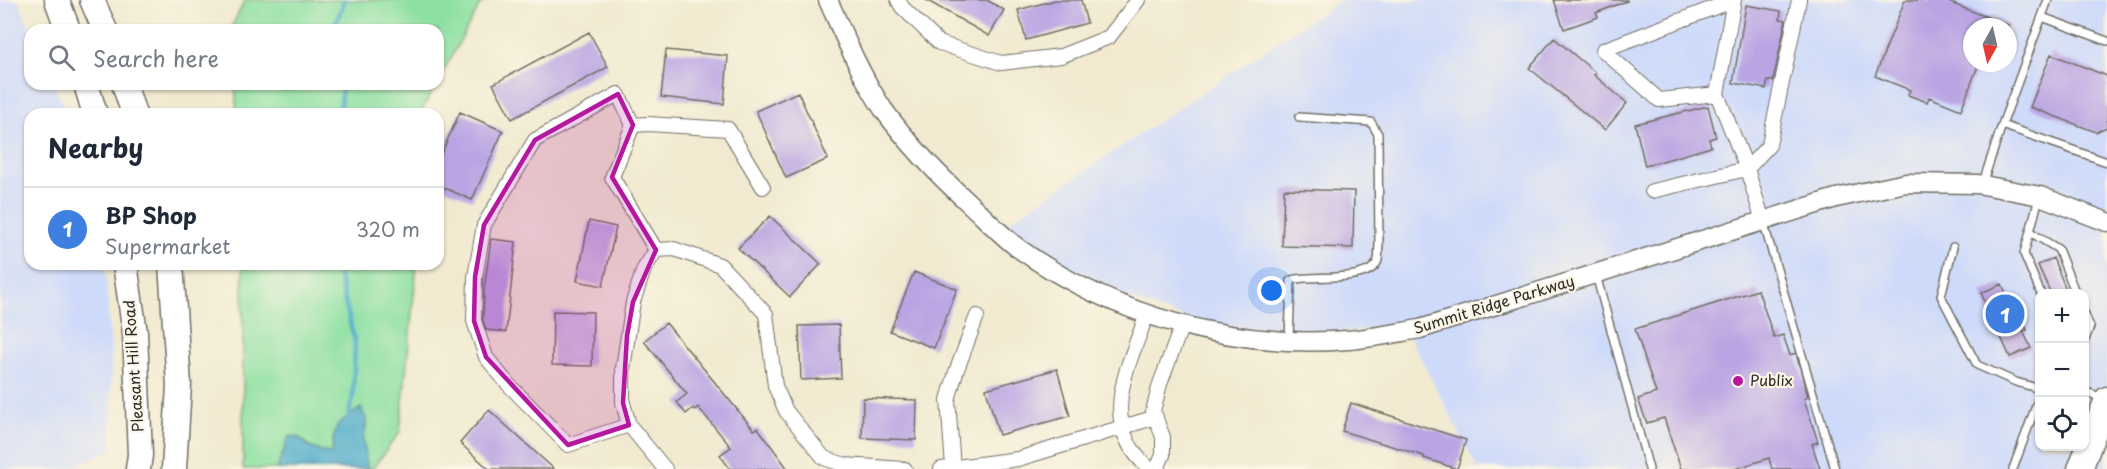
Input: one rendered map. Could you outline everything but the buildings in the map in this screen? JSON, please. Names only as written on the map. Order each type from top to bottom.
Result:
[{"type":"highway","points":[[57,0],[66,24]]},
{"type":"highway","points":[[92,0],[102,24]]},
{"type":"highway","points":[[88,90],[92,108]]},
{"type":"highway","points":[[126,90],[132,108]]},
{"type":"highway","name":"Pleasant Hill Road","points":[[126,270],[135,333],[140,455],[138,469]]},
{"type":"highway","points":[[171,270],[179,385],[174,469]]},
{"type":"highway","points":[[2080,469],[2107,399]]},
{"type":"street","name":"Summit Ridge Parkway","points":[[828,0],[849,46],[883,108],[926,164],[1017,248],[1076,284],[1147,314],[1228,336],[1289,340],[1348,340],[1420,329],[1836,198],[1906,183],[1982,184],[2040,196],[2107,222]]},
{"type":"street","points":[[898,0],[902,7],[939,43],[1001,63],[1061,56],[1109,37],[1138,0]]},
{"type":"street","points":[[1716,94],[1659,100],[1603,50],[1734,0]]},
{"type":"street","points":[[1734,0],[1716,94],[1747,169],[1763,221]]},
{"type":"street","points":[[1652,191],[1747,169],[1769,146],[1799,0]]},
{"type":"street","points":[[629,425],[568,445],[508,384],[486,357],[474,321],[475,277],[484,225],[535,140],[618,94],[633,126],[612,177],[656,250]]},
{"type":"street","points":[[633,126],[648,124],[728,129],[763,186]]},
{"type":"street","points":[[656,250],[674,249],[720,265],[766,314],[775,386],[786,411],[824,458],[845,465],[905,469]]},
{"type":"street","points":[[656,250],[644,269],[633,302],[623,368],[623,403],[629,425],[665,469]]},
{"type":"street","points":[[1147,314],[1125,377],[1119,410],[1126,443],[1150,469]]},
{"type":"street","points":[[953,468],[948,400],[956,372],[978,316]]},
{"type":"street","points":[[1157,469],[1163,455],[1163,437],[1153,411],[1160,384],[1182,325]]},
{"type":"street","points":[[941,469],[1018,459],[1156,417]]},
{"type":"lane","points":[[1982,184],[2048,0]]},
{"type":"lane","points":[[2042,17],[2107,41]]},
{"type":"lane","points":[[1289,340],[1290,280],[1301,277],[1359,276],[1369,272],[1378,262],[1378,134],[1371,122],[1299,117]]},
{"type":"lane","points":[[2002,125],[2107,162]]},
{"type":"lane","points":[[2039,289],[2024,255],[2040,196]]},
{"type":"lane","points":[[1763,221],[1835,469]]},
{"type":"lane","points":[[2030,232],[2058,249],[2074,289]]},
{"type":"lane","points":[[1953,247],[1941,296],[1977,365],[2035,388]]},
{"type":"lane","points":[[1596,274],[1649,469]]},
{"type":"lane","points":[[2089,393],[2107,399]]},
{"type":"lane","points":[[2013,469],[2039,397]]},
{"type":"highlighted area","points":[[618,94],[633,125],[612,177],[656,250],[633,302],[627,336],[623,403],[629,425],[568,445],[486,357],[474,321],[475,277],[484,225],[535,140]]},
{"type":"shaded area","points":[[0,0],[18,0],[28,24],[24,24],[24,90],[57,90],[64,108],[24,108],[24,270],[105,270],[111,352],[112,450],[67,469],[0,469]]},
{"type":"shaded area","points":[[1341,0],[2107,0],[2107,469],[1478,469],[1404,326],[1317,334],[1244,329],[1184,318],[1080,281],[1001,227]]},
{"type":"green space","points":[[245,0],[489,0],[481,3],[444,70],[444,24],[233,24]]},
{"type":"green space","points":[[235,90],[433,90],[423,108],[237,108]]},
{"type":"green space","points":[[243,270],[416,270],[400,432],[372,469],[368,469],[363,440],[367,421],[333,438],[332,454],[311,448],[298,437],[290,436],[277,469],[243,469]]},
{"type":"water","points":[[361,408],[367,421],[363,440],[368,469],[277,469],[289,436],[298,437],[311,448],[332,454],[338,425]]},
{"type":"waterway","points":[[335,24],[345,0]]},
{"type":"waterway","points":[[340,108],[342,90]]},
{"type":"waterway","points":[[337,270],[355,343],[353,397],[348,417]]},
{"type":"place","name":"BP Shop","points":[[2005,314]]},
{"type":"place","name":"Publix","points":[[1738,381]]}]
